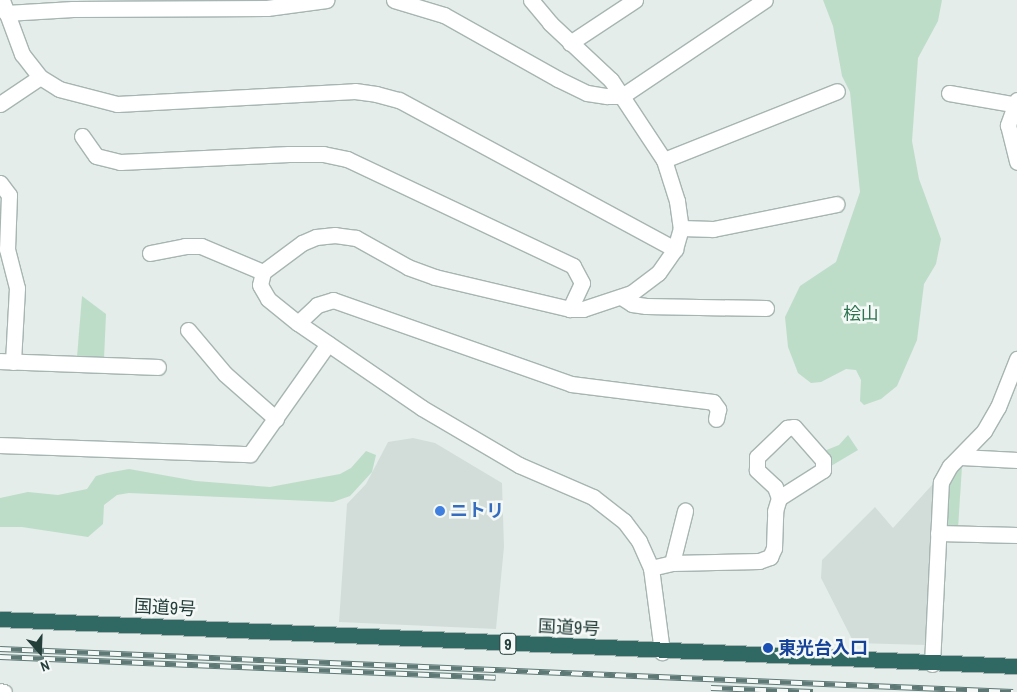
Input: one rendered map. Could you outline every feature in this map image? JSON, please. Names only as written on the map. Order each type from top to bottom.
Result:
[{"type":"highway","name":"国道9号","points":[[0,619],[662,652],[1017,666]]},
{"type":"street","points":[[326,0],[267,8],[73,9],[4,6],[22,54],[40,77],[59,89],[116,104],[355,91],[399,100],[675,249]]},
{"type":"street","points":[[394,0],[444,15],[587,93],[622,96],[765,0]]},
{"type":"street","points":[[531,0],[570,43],[611,80],[664,160],[678,201],[681,228],[675,249],[650,280],[621,297],[584,309],[570,309],[435,277],[408,267],[356,238],[335,234],[316,237],[302,243],[263,272],[260,278],[263,292],[298,324],[430,413],[519,465],[581,491],[604,504],[631,530],[651,568],[662,652]]},
{"type":"street","points":[[570,43],[636,0]]},
{"type":"street","points":[[0,104],[40,77]]},
{"type":"street","points":[[664,160],[837,91]]},
{"type":"street","points":[[949,93],[1016,103],[1008,129],[1017,162]]},
{"type":"street","points":[[82,136],[96,156],[120,162],[289,154],[323,154],[347,159],[572,266],[582,283],[570,309]]},
{"type":"street","points":[[0,183],[9,195],[6,249],[16,288],[6,361],[158,367]]},
{"type":"street","points":[[681,228],[713,229],[837,204]]},
{"type":"street","points":[[150,253],[184,246],[201,246],[263,272]]},
{"type":"street","points":[[621,297],[632,304],[646,306],[766,308]]},
{"type":"street","points":[[298,324],[322,301],[333,300],[571,384],[713,402],[718,409],[716,419]]},
{"type":"street","points":[[188,330],[225,374],[276,420]]},
{"type":"street","points":[[0,445],[244,456],[255,451],[328,344]]},
{"type":"street","points":[[932,664],[941,482],[950,466],[961,457],[984,431],[998,407],[1017,359]]},
{"type":"street","points":[[651,568],[672,563],[765,560],[774,548],[775,511],[779,498],[775,487],[758,470],[757,457],[788,428],[794,427],[823,460],[824,470],[779,498]]},
{"type":"street","points":[[961,457],[1017,460]]},
{"type":"street","points":[[672,563],[685,511]]},
{"type":"street","points":[[938,533],[1017,535]]},
{"type":"shaded area","points":[[413,438],[435,443],[502,483],[504,547],[496,629],[339,622],[347,504],[366,484],[388,442]]},
{"type":"shaded area","points":[[932,485],[936,485],[926,645],[854,643],[821,578],[822,560],[875,507],[893,528]]},
{"type":"green space","name":"桧山","points":[[823,0],[942,0],[938,21],[918,58],[912,141],[919,179],[941,239],[936,264],[924,284],[917,340],[897,386],[881,399],[864,405],[860,401],[861,380],[856,370],[846,369],[821,382],[811,383],[798,373],[788,347],[785,317],[800,286],[836,262],[860,192],[850,92],[842,76],[833,26]]},
{"type":"green space","points":[[82,296],[106,314],[104,359],[77,357]]},
{"type":"green space","points":[[848,435],[858,450],[831,466],[824,451],[839,445]]},
{"type":"green space","points":[[366,451],[376,455],[372,472],[350,496],[333,502],[129,493],[117,495],[104,505],[103,524],[88,537],[22,527],[0,527],[0,498],[28,492],[58,495],[87,489],[96,476],[107,473],[129,469],[196,481],[270,487],[340,474],[351,468]]},
{"type":"green space","points":[[962,466],[958,529],[945,528],[948,482],[958,467]]},
{"type":"railway","points":[[0,649],[1013,692]]},
{"type":"railway","points":[[0,657],[496,678]]},
{"type":"railway","points":[[711,688],[813,692]]},
{"type":"place","name":"ニトリ","points":[[440,511]]},
{"type":"place","name":"東光台入口","points":[[768,648]]}]
